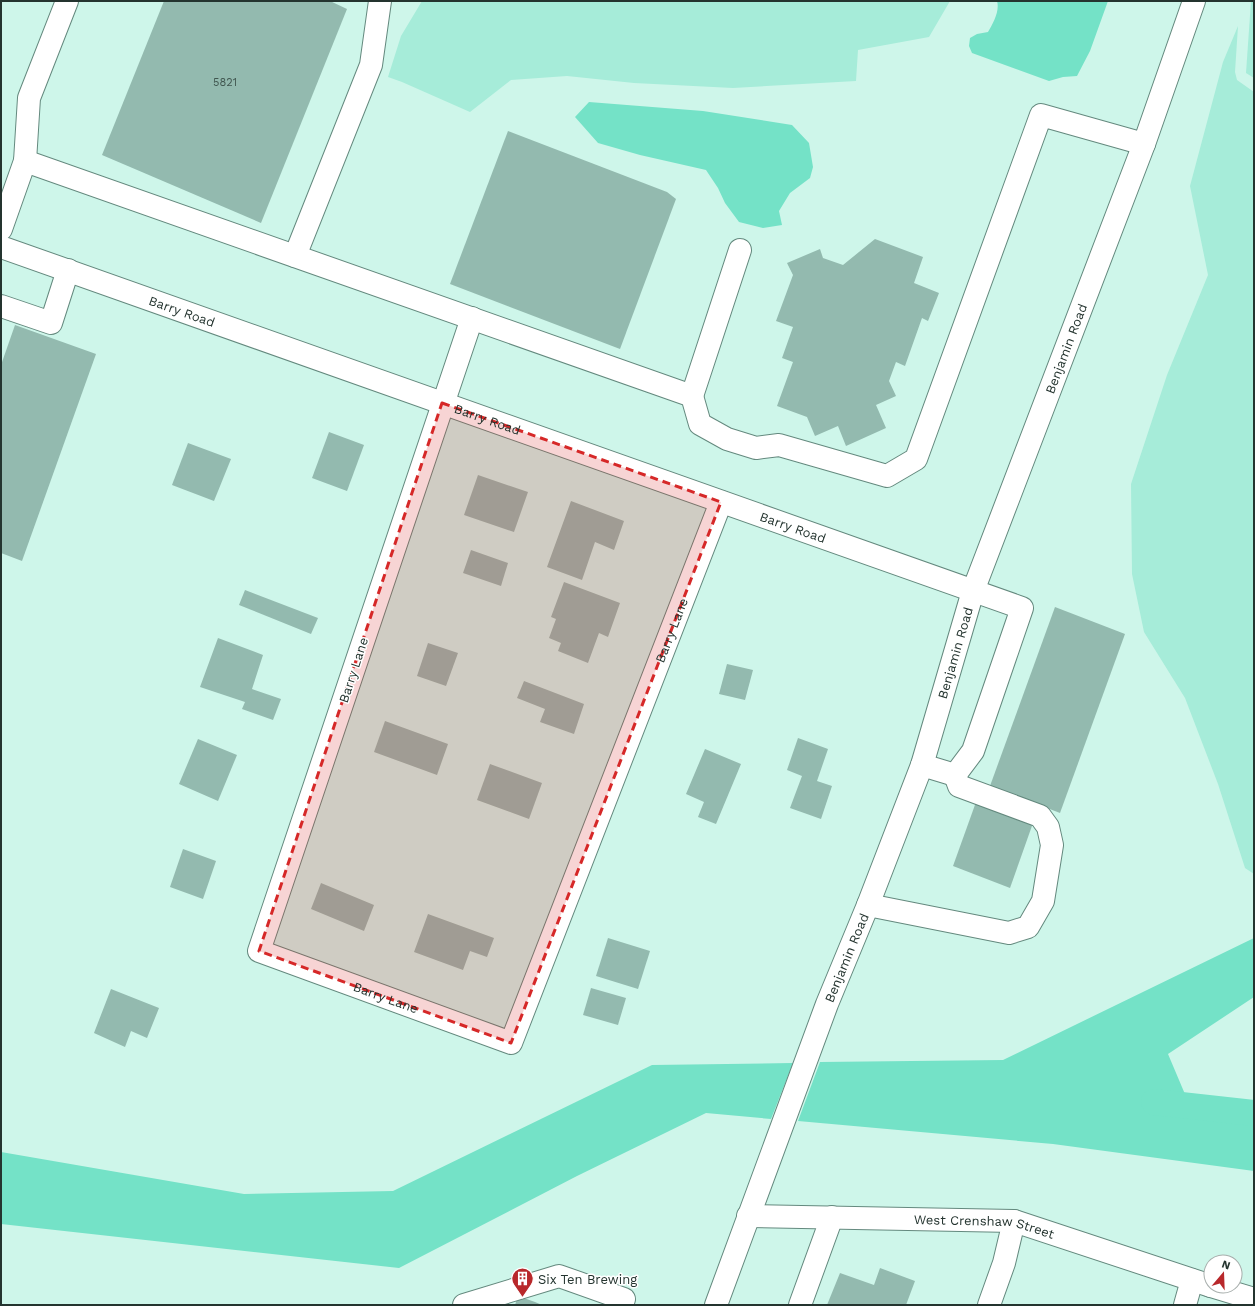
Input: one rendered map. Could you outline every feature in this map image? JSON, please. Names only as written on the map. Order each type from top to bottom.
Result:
[{"type":"street","points":[[1,229],[26,161],[29,98],[67,1]]},
{"type":"street","points":[[295,256],[371,65],[380,1]]},
{"type":"street","name":"Benjamin Road","points":[[716,1305],[827,1004],[868,905],[922,765],[974,591],[1144,144],[1194,1]]},
{"type":"street","points":[[740,250],[692,396],[700,424],[727,439],[756,448],[779,445],[887,476],[916,459],[1041,115],[1144,144]]},
{"type":"street","points":[[26,161],[692,396]]},
{"type":"street","name":"Barry Road","points":[[1,247],[1022,608],[973,751],[955,775]]},
{"type":"street","points":[[1,306],[51,323],[68,270]]},
{"type":"street","points":[[442,403],[472,318]]},
{"type":"street","name":"Barry Lane","points":[[442,403],[259,951],[511,1043],[721,502]]},
{"type":"street","points":[[868,905],[1009,933],[1028,927],[1043,901],[1052,845],[1048,827],[1040,816],[959,786],[955,775],[922,765]]},
{"type":"street","name":"West Crenshaw Street","points":[[748,1216],[1014,1221],[1203,1283]]},
{"type":"street","points":[[800,1305],[832,1217]]},
{"type":"street","points":[[989,1305],[1004,1263],[1014,1221]]},
{"type":"street","points":[[464,1305],[559,1276],[623,1302]]},
{"type":"street","points":[[1185,1305],[1203,1286]]},
{"type":"street","name":"West Crenshaw Street","points":[[1238,1294],[1254,1299]]},
{"type":"highlighted area","points":[[442,403],[721,502],[511,1043],[259,951]]},
{"type":"shaded area","points":[[422,1],[950,1],[929,37],[858,50],[856,81],[733,88],[634,83],[567,76],[511,80],[470,112],[388,77],[401,36]]},
{"type":"shaded area","points":[[997,1],[1108,1],[1090,51],[1077,76],[1063,77],[1049,81],[972,53],[969,46],[970,38],[977,34],[988,32],[997,13]]},
{"type":"shaded area","points":[[1251,1],[1254,1],[1254,78],[1246,73]]},
{"type":"shaded area","points":[[1238,26],[1235,72],[1237,80],[1254,92],[1254,874],[1245,868],[1218,784],[1185,698],[1144,632],[1132,574],[1131,484],[1167,375],[1208,275],[1190,186],[1223,62]]},
{"type":"shaded area","points":[[589,102],[703,111],[792,125],[809,143],[813,167],[810,178],[790,193],[779,211],[782,225],[763,228],[739,222],[725,203],[718,188],[706,170],[640,155],[598,143],[575,117]]},
{"type":"shaded area","points":[[1254,938],[1254,997],[1168,1054],[1190,1106],[1254,1113],[1254,1171],[1053,1144],[798,1121],[820,1062],[1003,1060]]},
{"type":"shaded area","points":[[793,1063],[771,1119],[706,1113],[577,1176],[399,1268],[1,1224],[1,1152],[244,1194],[393,1191],[652,1065]]},
{"type":"building","points":[[164,1],[330,1],[347,9],[261,223],[102,155]]},
{"type":"building","points":[[508,131],[667,192],[676,199],[620,349],[450,284]]},
{"type":"building","points":[[875,239],[923,257],[914,283],[939,293],[928,321],[922,318],[905,366],[896,362],[889,381],[896,396],[876,405],[886,428],[846,446],[838,426],[815,436],[807,417],[777,406],[793,362],[782,358],[793,327],[776,321],[793,275],[787,263],[820,249],[823,258],[843,265]]},
{"type":"building","points":[[15,325],[96,354],[22,561],[1,553],[1,365]]},
{"type":"building","points":[[329,432],[364,445],[347,491],[312,478]]},
{"type":"building","points":[[188,443],[231,459],[214,501],[172,485]]},
{"type":"building","points":[[478,475],[528,492],[514,532],[464,515]]},
{"type":"building","points":[[571,501],[624,521],[614,550],[595,542],[582,580],[547,567]]},
{"type":"building","points":[[471,550],[508,563],[501,586],[463,573]]},
{"type":"building","points":[[564,582],[620,603],[608,637],[599,633],[588,663],[558,651],[561,643],[549,638],[556,619],[551,617]]},
{"type":"building","points":[[245,590],[318,618],[311,634],[239,605]]},
{"type":"building","points":[[1055,607],[1125,634],[1060,813],[990,786]]},
{"type":"building","points":[[218,638],[263,655],[252,689],[281,699],[273,720],[242,709],[245,702],[200,687]]},
{"type":"building","points":[[428,643],[458,653],[446,686],[417,676]]},
{"type":"building","points":[[727,664],[753,670],[745,700],[719,694]]},
{"type":"building","points":[[524,681],[584,704],[574,734],[540,722],[545,709],[517,698]]},
{"type":"building","points":[[385,721],[448,744],[437,775],[374,752]]},
{"type":"building","points":[[798,738],[828,749],[817,781],[832,786],[821,819],[790,808],[802,776],[787,770]]},
{"type":"building","points":[[198,739],[237,755],[218,801],[179,784]]},
{"type":"building","points":[[705,749],[741,764],[716,824],[698,817],[704,802],[686,794]]},
{"type":"building","points":[[490,764],[542,783],[529,819],[477,800]]},
{"type":"building","points":[[976,802],[1033,823],[1010,888],[953,866]]},
{"type":"building","points":[[183,849],[216,861],[203,899],[170,887]]},
{"type":"building","points":[[321,883],[374,905],[364,931],[311,909]]},
{"type":"building","points":[[428,914],[494,938],[487,957],[470,951],[463,970],[414,952]]},
{"type":"building","points":[[608,938],[650,951],[638,989],[596,976]]},
{"type":"building","points":[[591,988],[626,998],[618,1025],[583,1015]]},
{"type":"building","points":[[111,989],[159,1008],[147,1038],[131,1031],[125,1047],[94,1033]]},
{"type":"building","points":[[880,1268],[915,1281],[906,1305],[827,1305],[840,1273],[874,1285]]},
{"type":"building","name":"Six Ten Brewing","points":[[518,1296],[535,1302],[542,1305],[515,1305]]},
{"type":"waterway","points":[[1154,1102],[1254,1113]]},
{"type":"place","name":"Six Ten Brewing","points":[[522,1298]]}]
